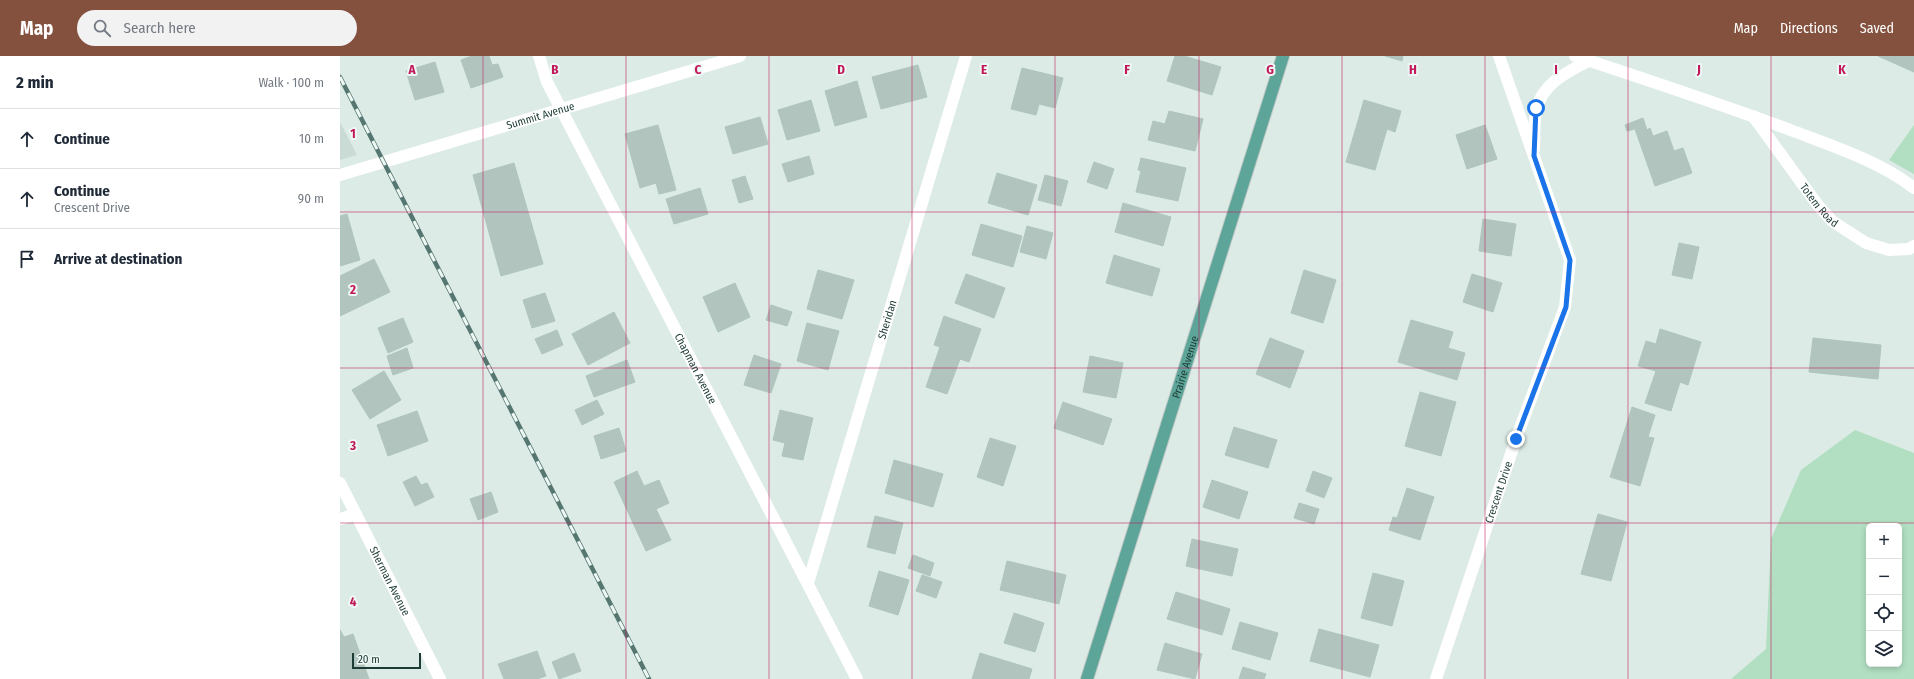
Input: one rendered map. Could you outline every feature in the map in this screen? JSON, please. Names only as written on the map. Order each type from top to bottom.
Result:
[{"type":"main road","name":"Prairie Avenue","points":[[1087,679],[1283,56]]},
{"type":"street","name":"Chapman Avenue","points":[[539,56],[547,82],[857,679]]},
{"type":"street","name":"Summit Avenue","points":[[340,175],[740,56]]},
{"type":"street","name":"Sheridan","points":[[808,583],[966,56]]},
{"type":"street","name":"Crescent Drive","points":[[1436,679],[1516,439],[1566,307],[1570,260],[1499,56]]},
{"type":"street","points":[[1575,56],[1753,116],[1824,142],[1898,175],[1914,188]]},
{"type":"street","points":[[1534,156],[1536,108],[1545,90],[1562,76],[1588,61]]},
{"type":"street","name":"Totem Road","points":[[1753,116],[1817,204],[1832,221],[1866,243],[1889,250],[1909,250],[1914,246]]},
{"type":"street","name":"Sherman Avenue","points":[[340,483],[440,679]]},
{"type":"street","points":[[340,518],[356,514]]},
{"type":"shaded area","points":[[340,122],[357,155],[340,160]]},
{"type":"green space","points":[[1914,125],[1914,174],[1889,160]]},
{"type":"green space","points":[[1855,430],[1914,453],[1914,679],[1731,679],[1766,649],[1771,539],[1801,470]]},
{"type":"building","points":[[472,56],[489,56],[492,65],[498,64],[503,77],[471,88],[461,60]]},
{"type":"building","points":[[1175,56],[1184,56],[1221,67],[1212,95],[1167,81]]},
{"type":"building","points":[[1385,56],[1403,56],[1402,61]]},
{"type":"building","points":[[1878,56],[1914,56],[1914,72]]},
{"type":"building","points":[[435,62],[444,92],[415,100],[406,71]]},
{"type":"building","points":[[918,65],[927,97],[881,109],[872,77]]},
{"type":"building","points":[[1022,68],[1063,78],[1055,108],[1039,104],[1036,115],[1011,109]]},
{"type":"building","points":[[857,81],[867,117],[835,126],[825,91]]},
{"type":"building","points":[[811,100],[820,131],[787,140],[778,110]]},
{"type":"building","points":[[1364,100],[1401,111],[1395,132],[1387,129],[1375,170],[1346,162]]},
{"type":"building","points":[[1169,111],[1203,119],[1195,151],[1148,140],[1153,121],[1165,124]]},
{"type":"building","points":[[760,117],[768,144],[733,154],[725,127]]},
{"type":"building","points":[[1643,118],[1647,130],[1650,128],[1653,136],[1667,131],[1674,151],[1683,148],[1692,173],[1655,186],[1635,129],[1627,131],[1625,125]]},
{"type":"building","points":[[658,125],[676,190],[659,194],[656,183],[640,188],[625,134]]},
{"type":"building","points":[[1485,125],[1497,159],[1467,169],[1456,135]]},
{"type":"building","points":[[809,156],[814,174],[788,182],[782,164]]},
{"type":"building","points":[[1141,158],[1186,168],[1178,201],[1136,192],[1141,171],[1138,170]]},
{"type":"building","points":[[1094,162],[1114,169],[1107,189],[1087,182]]},
{"type":"building","points":[[514,163],[543,264],[501,276],[473,175]]},
{"type":"building","points":[[997,173],[1037,185],[1028,215],[988,203]]},
{"type":"building","points":[[1045,175],[1068,181],[1061,206],[1038,200]]},
{"type":"building","points":[[745,176],[753,199],[739,203],[732,180]]},
{"type":"building","points":[[700,188],[708,214],[674,224],[666,199]]},
{"type":"building","points":[[1123,203],[1171,217],[1163,246],[1115,232]]},
{"type":"building","points":[[347,214],[360,260],[340,266],[340,216]]},
{"type":"building","points":[[1483,219],[1516,224],[1511,256],[1479,251]]},
{"type":"building","points":[[981,224],[1022,236],[1013,267],[972,255]]},
{"type":"building","points":[[1027,226],[1053,233],[1046,259],[1020,252]]},
{"type":"building","points":[[1679,243],[1699,247],[1692,279],[1672,275]]},
{"type":"building","points":[[1114,255],[1160,269],[1152,296],[1106,283]]},
{"type":"building","points":[[374,259],[390,292],[340,316],[340,276]]},
{"type":"building","points":[[818,270],[854,280],[842,319],[807,309]]},
{"type":"building","points":[[1304,270],[1336,280],[1323,323],[1291,313]]},
{"type":"building","points":[[966,274],[1005,288],[994,318],[955,303]]},
{"type":"building","points":[[1472,274],[1502,283],[1493,312],[1463,302]]},
{"type":"building","points":[[735,283],[750,317],[718,332],[703,297]]},
{"type":"building","points":[[545,293],[555,321],[532,328],[523,300]]},
{"type":"building","points":[[771,305],[792,312],[787,326],[766,320]]},
{"type":"building","points":[[614,312],[630,343],[588,365],[572,334]]},
{"type":"building","points":[[944,316],[981,329],[969,362],[960,359],[947,394],[926,387],[940,347],[934,345]]},
{"type":"building","points":[[403,318],[413,342],[388,353],[378,328]]},
{"type":"building","points":[[1411,320],[1453,332],[1448,348],[1465,353],[1457,380],[1398,362]]},
{"type":"building","points":[[807,323],[839,331],[828,370],[797,361]]},
{"type":"building","points":[[1660,329],[1701,342],[1688,385],[1680,382],[1671,411],[1645,403],[1656,371],[1638,366],[1646,341],[1656,344]]},
{"type":"building","points":[[557,330],[563,345],[542,354],[535,339]]},
{"type":"building","points":[[1270,338],[1304,351],[1290,388],[1256,374]]},
{"type":"building","points":[[1813,338],[1881,345],[1878,379],[1809,372]]},
{"type":"building","points":[[407,348],[413,368],[393,375],[387,356]]},
{"type":"building","points":[[754,355],[781,364],[771,393],[744,385]]},
{"type":"building","points":[[1090,356],[1123,363],[1116,398],[1083,392]]},
{"type":"building","points":[[627,360],[635,382],[594,397],[586,376]]},
{"type":"building","points":[[384,371],[401,400],[370,419],[352,390]]},
{"type":"building","points":[[1420,392],[1456,402],[1441,456],[1405,446]]},
{"type":"building","points":[[597,400],[604,414],[582,425],[575,410]]},
{"type":"building","points":[[1063,402],[1112,419],[1103,445],[1054,428]]},
{"type":"building","points":[[1632,407],[1655,415],[1648,437],[1654,438],[1640,486],[1610,477]]},
{"type":"building","points":[[780,410],[813,418],[803,460],[782,456],[785,443],[773,440]]},
{"type":"building","points":[[417,411],[428,441],[388,456],[377,425]]},
{"type":"building","points":[[1234,427],[1277,440],[1268,468],[1225,455]]},
{"type":"building","points":[[619,428],[626,451],[601,459],[594,436]]},
{"type":"building","points":[[990,438],[1016,446],[1003,486],[977,477]]},
{"type":"building","points":[[894,460],[943,474],[933,507],[885,493]]},
{"type":"building","points":[[637,471],[644,486],[659,480],[669,503],[656,509],[671,540],[646,551],[614,482]]},
{"type":"building","points":[[1313,471],[1332,478],[1324,498],[1306,491]]},
{"type":"building","points":[[416,476],[421,485],[427,483],[434,497],[415,506],[403,482]]},
{"type":"building","points":[[1212,480],[1248,492],[1239,519],[1203,507]]},
{"type":"building","points":[[1407,488],[1434,497],[1420,540],[1389,530],[1393,517],[1397,518]]},
{"type":"building","points":[[491,492],[498,512],[478,520],[470,499]]},
{"type":"building","points":[[1299,503],[1319,509],[1314,524],[1294,518]]},
{"type":"building","points":[[1598,514],[1627,522],[1611,581],[1581,574]]},
{"type":"building","points":[[875,516],[903,523],[895,554],[867,547]]},
{"type":"building","points":[[1192,539],[1238,549],[1232,576],[1186,566]]},
{"type":"building","points":[[913,555],[934,563],[930,576],[908,568]]},
{"type":"building","points":[[1007,561],[1066,575],[1059,604],[1000,590]]},
{"type":"building","points":[[879,571],[909,580],[898,615],[869,606]]},
{"type":"building","points":[[1373,573],[1404,581],[1392,626],[1361,618]]},
{"type":"building","points":[[922,575],[942,582],[936,598],[916,591]]},
{"type":"building","points":[[1176,592],[1230,609],[1222,635],[1167,619]]},
{"type":"building","points":[[1014,613],[1044,623],[1035,652],[1004,643]]},
{"type":"building","points":[[1240,622],[1278,633],[1270,660],[1232,649]]},
{"type":"building","points":[[1319,629],[1379,645],[1370,677],[1310,661]]},
{"type":"building","points":[[340,630],[344,637],[353,634],[369,679],[340,679]]},
{"type":"building","points":[[1165,643],[1202,654],[1195,679],[1157,670]]},
{"type":"building","points":[[537,651],[546,676],[537,679],[504,679],[498,664]]},
{"type":"building","points":[[574,653],[581,671],[559,679],[552,662]]},
{"type":"building","points":[[980,653],[1032,669],[1029,679],[972,679]]},
{"type":"building","points":[[1243,667],[1266,674],[1264,679],[1239,679]]},
{"type":"railway","points":[[340,77],[649,679]]},
{"type":"route","points":[[1516,439],[1566,307],[1570,260],[1534,156],[1536,108]]}]
